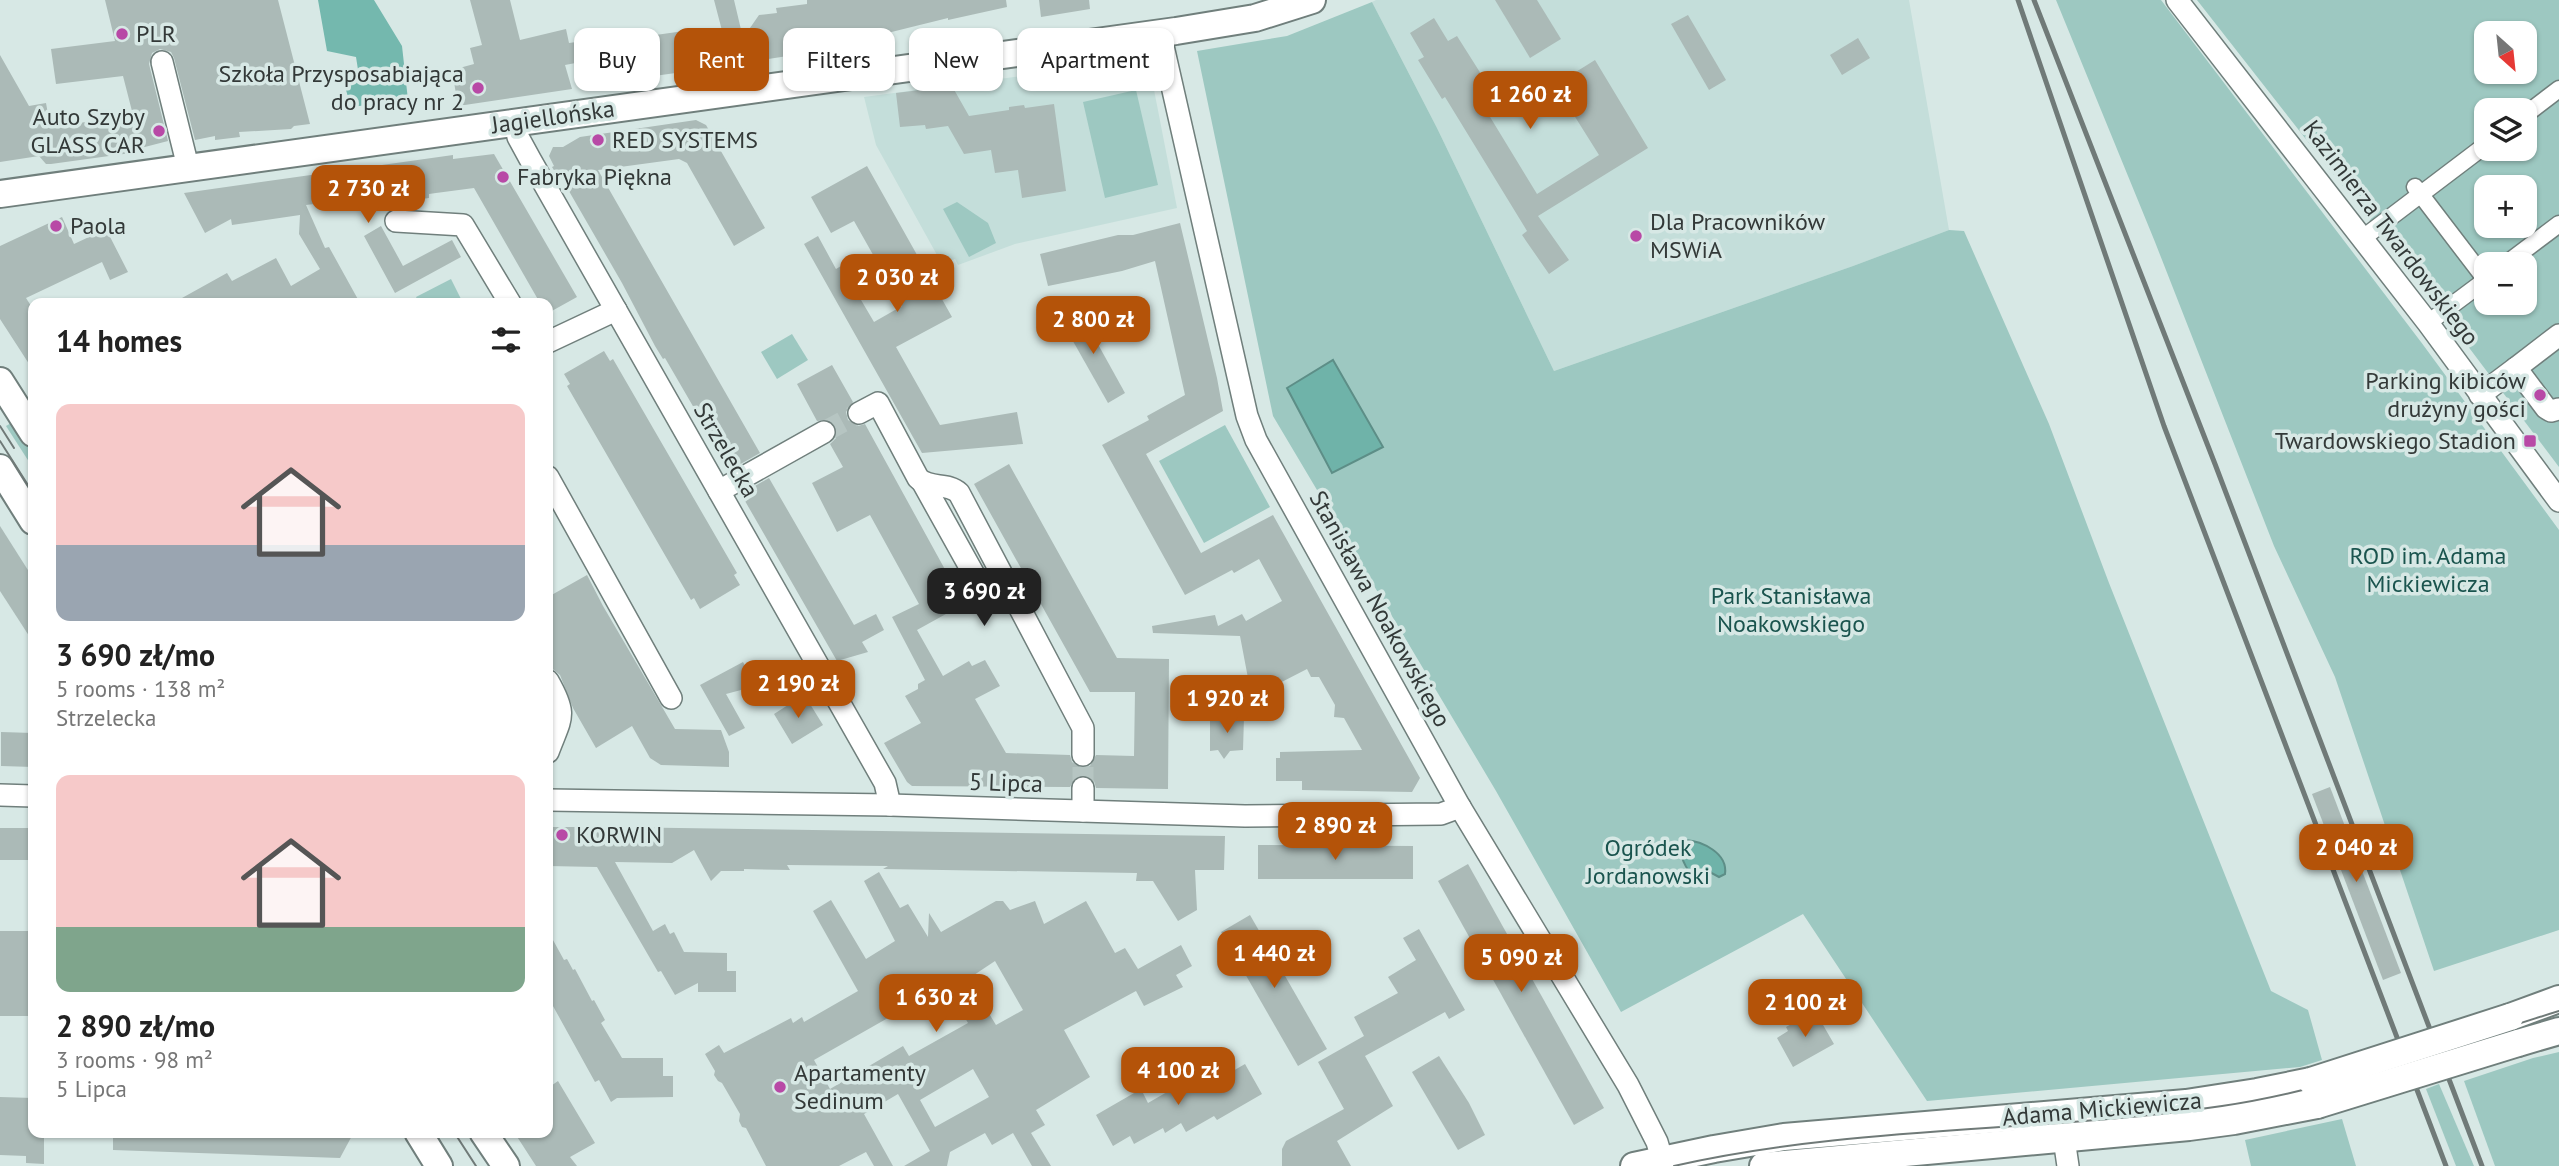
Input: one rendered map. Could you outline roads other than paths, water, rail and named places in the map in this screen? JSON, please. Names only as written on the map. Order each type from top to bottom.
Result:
[{"type":"street","name":"Jagiellońska","points":[[1174,31],[1255,18],[1312,0]]},
{"type":"street","name":"Kazimierza Twardowskiego","points":[[2177,0],[2428,323],[2559,501]]},
{"type":"street","name":"Jagiellońska","points":[[0,194],[1017,53]]},
{"type":"street","points":[[162,62],[187,167]]},
{"type":"street","points":[[2537,106],[2559,89]]},
{"type":"street","name":"Stanisława Noakowskiego","points":[[1173,91],[1249,425],[1460,807],[1632,1093],[1657,1142],[1663,1163]]},
{"type":"street","name":"Strzelecka","points":[[515,122],[521,141],[885,783],[890,805]]},
{"type":"street","points":[[2363,238],[2418,190],[2474,153]]},
{"type":"street","points":[[2418,190],[2474,263]]},
{"type":"street","points":[[396,221],[463,225],[507,298]]},
{"type":"street","points":[[2522,252],[2559,224]]},
{"type":"street","points":[[2428,323],[2474,288]]},
{"type":"street","points":[[553,340],[616,310]]},
{"type":"street","points":[[2484,400],[2519,373],[2559,335]]},
{"type":"street","points":[[2519,373],[2546,408],[2551,411],[2559,409]]},
{"type":"street","points":[[0,381],[28,425]]},
{"type":"street","points":[[859,414],[878,403],[923,483],[949,487],[959,494],[1083,729],[1083,755]]},
{"type":"street","points":[[719,491],[824,432]]},
{"type":"street","points":[[0,470],[28,513]]},
{"type":"street","points":[[553,486],[671,698]]},
{"type":"street","points":[[553,691],[561,707],[553,738]]},
{"type":"street","points":[[1083,788],[1083,811]]},
{"type":"street","points":[[0,795],[28,796]]},
{"type":"street","name":"5 Lipca","points":[[553,800],[890,805],[1245,816],[1424,815],[1441,814],[1460,807]]},
{"type":"street","name":"Adama Mickiewicza","points":[[2314,1093],[2559,999]]},
{"type":"street","name":"Adama Mickiewicza","points":[[1763,1166],[2062,1125],[2210,1100],[2314,1093],[2559,1031]]},
{"type":"street","points":[[2062,1125],[2068,1166]]},
{"type":"street","name":"Adama Mickiewicza","points":[[1634,1166],[1663,1163],[1740,1144],[1802,1135],[2062,1125]]},
{"type":"street","points":[[422,1138],[439,1166]]},
{"type":"tunnel","points":[[824,432],[859,413]]},
{"type":"tunnel","points":[[1083,755],[1083,788]]},
{"type":"tram line","points":[[0,426],[14,448]]},
{"type":"tram line","points":[[0,441],[28,485]]},
{"type":"tram line","points":[[1674,1166],[1810,1143],[2154,1115],[2222,1106],[2308,1089],[2559,1011]]},
{"type":"tram line","points":[[458,1138],[476,1166]]},
{"type":"railway","points":[[2018,0],[2164,426],[2446,1166]]},
{"type":"railway","points":[[2034,0],[2215,464],[2482,1166]]},
{"type":"place","name":"PLR","points":[[122,34]]},
{"type":"place","name":"Szkoła Przysposabiająca do pracy nr 2","points":[[478,88]]},
{"type":"place","name":"Auto Szyby GLASS CAR","points":[[159,131]]},
{"type":"place","name":"RED SYSTEMS","points":[[598,140]]},
{"type":"place","name":"Fabryka Piękna","points":[[503,177]]},
{"type":"place","name":"Paola","points":[[56,226]]},
{"type":"place","name":"Dla Pracowników MSWiA","points":[[1636,236]]},
{"type":"place","name":"Parking kibiców drużyny gości","points":[[2540,395]]},
{"type":"place","name":"Twardowskiego Stadion","points":[[2530,441]]},
{"type":"place","name":"KORWIN","points":[[562,835]]},
{"type":"place","name":"Apartamenty Sedinum","points":[[780,1087]]},
{"type":"park label","name":"ROD im. Adama Mickiewicza","points":[[2428,570]]},
{"type":"park label","name":"Park Stanisława Noakowskiego","points":[[1791,610]]},
{"type":"park label","name":"Ogródek Jordanowski","points":[[1648,862]]}]
